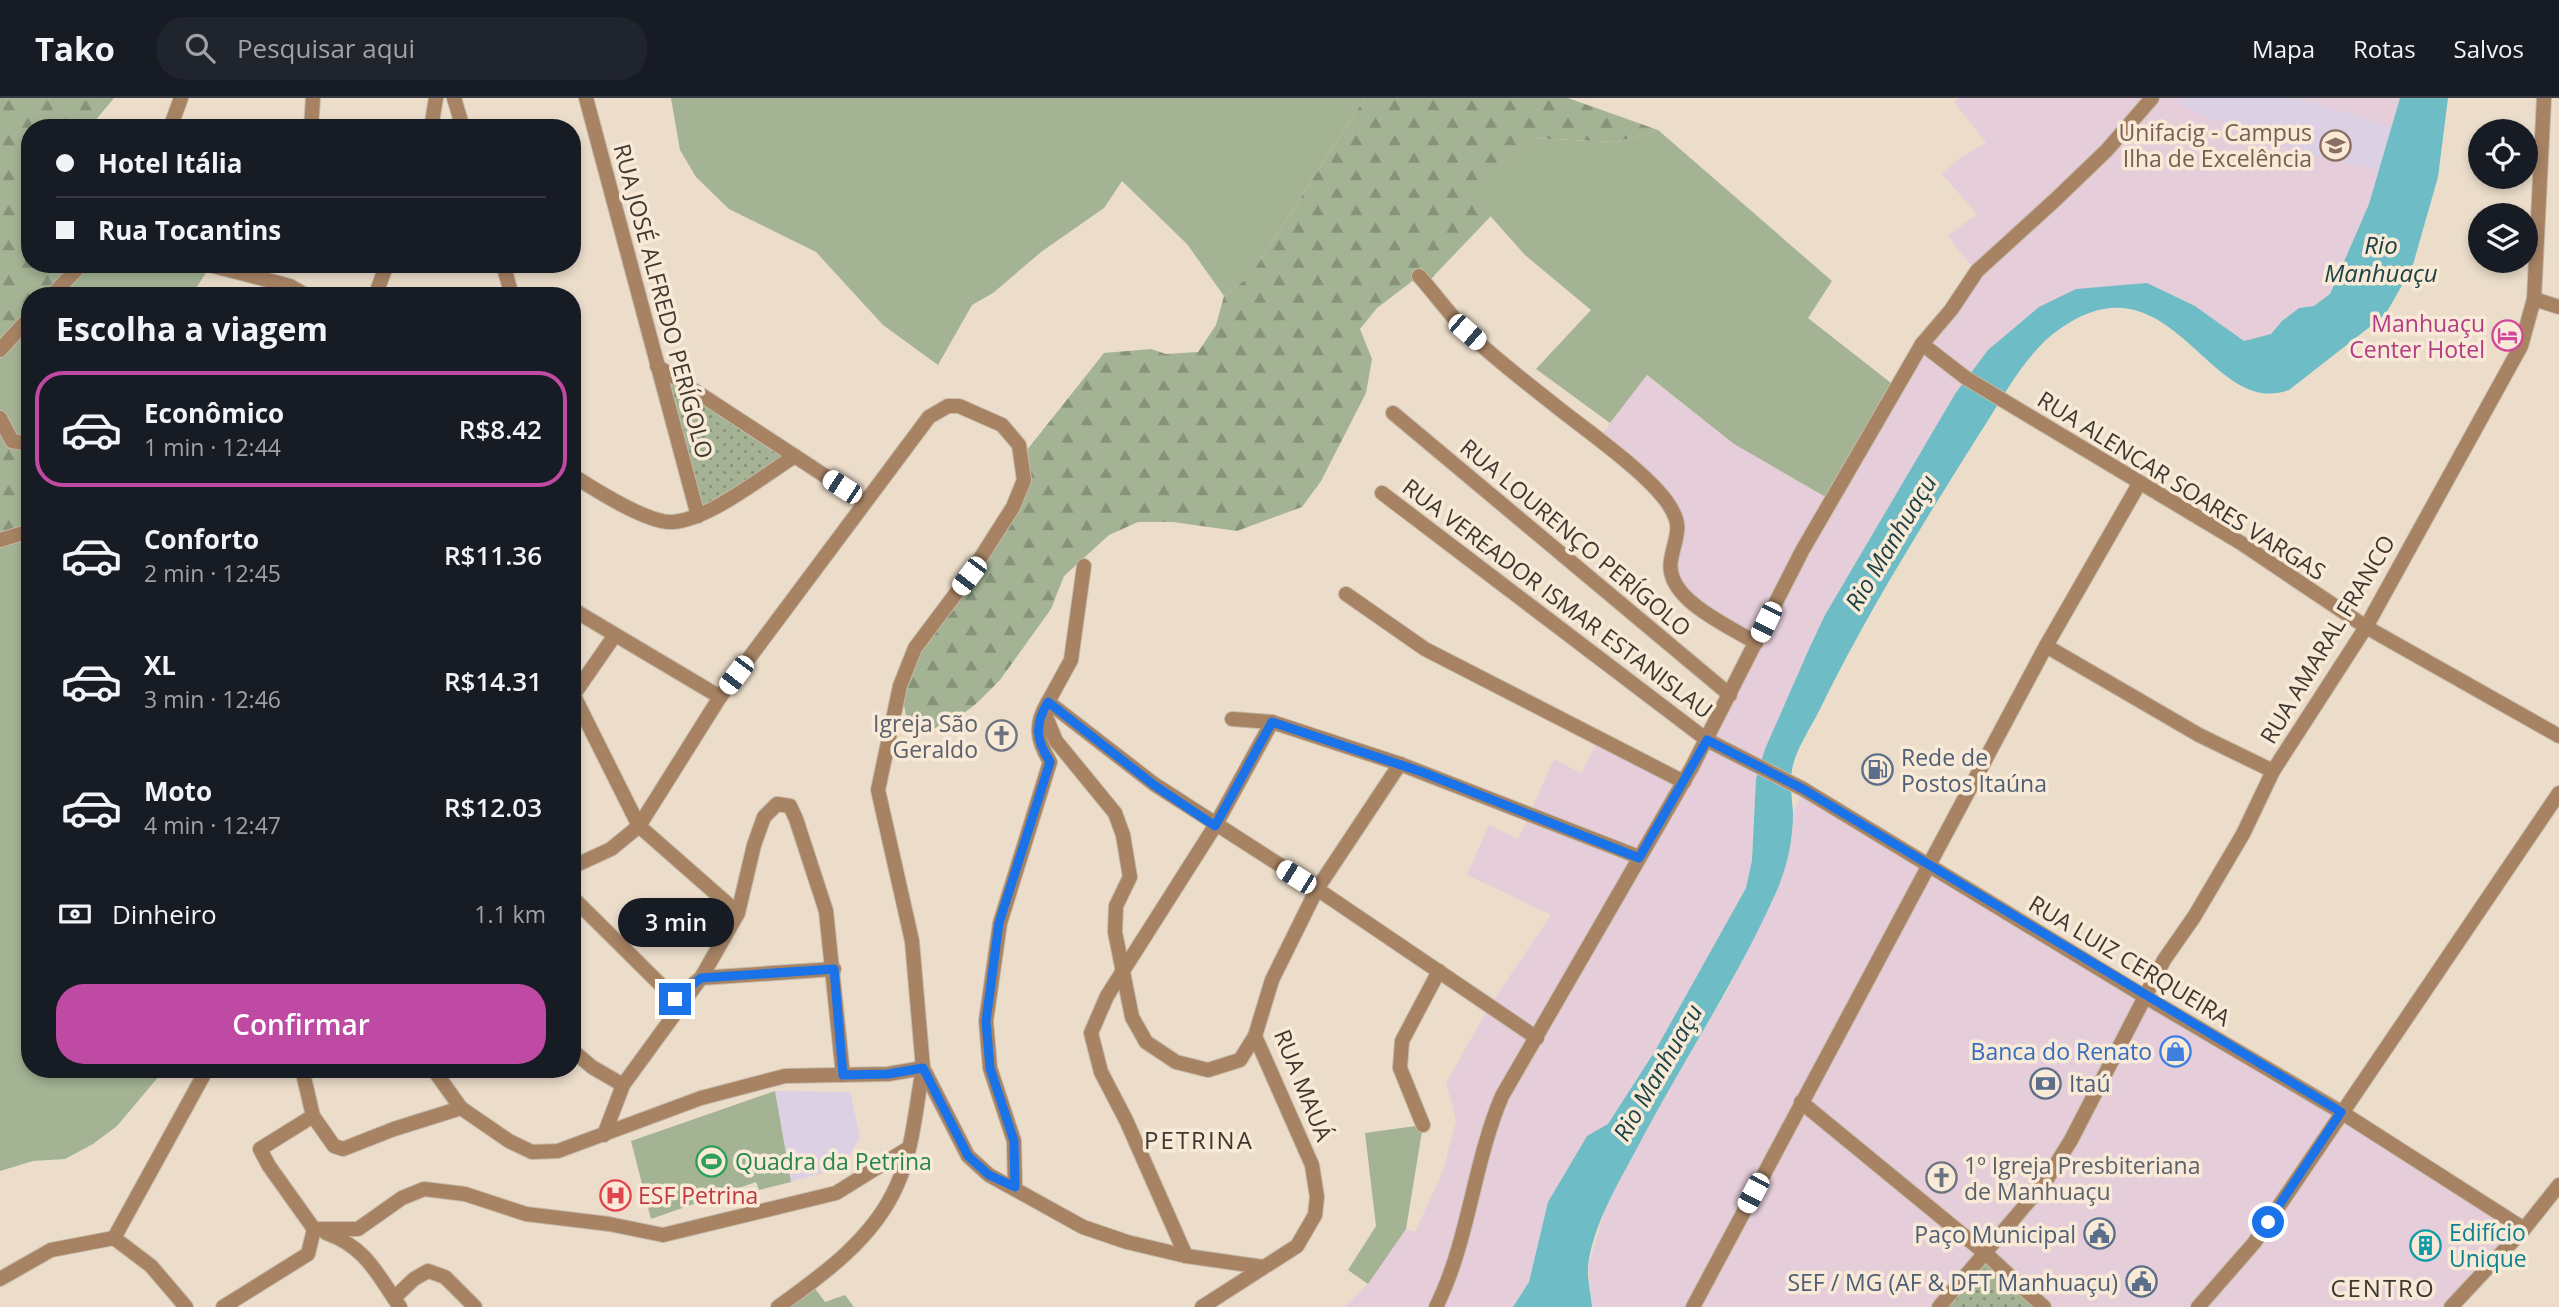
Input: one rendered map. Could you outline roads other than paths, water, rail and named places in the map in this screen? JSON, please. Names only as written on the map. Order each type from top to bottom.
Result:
[{"type":"street","points":[[173,119],[181,98]]},
{"type":"street","points":[[312,119],[313,98]]},
{"type":"street","points":[[432,119],[436,98]]},
{"type":"street","points":[[454,98],[460,119]]},
{"type":"street","name":"RUA JOSÉ ALFREDO PERÍGOLO","points":[[586,98],[698,516]]},
{"type":"street","points":[[1440,1305],[1494,1114],[1684,782],[1802,551],[1922,344],[1951,310],[1977,271],[2098,158],[2152,98]]},
{"type":"street","name":"RUA AMARAL FRANCO","points":[[1939,1307],[2045,1182],[2095,1099],[2144,996],[2243,834],[2273,771],[2366,628],[2508,374],[2521,346],[2534,299],[2544,98]]},
{"type":"street","points":[[60,287],[73,273]]},
{"type":"street","points":[[240,273],[292,287]]},
{"type":"street","points":[[1419,276],[1467,332],[1598,440],[1667,502],[1676,518],[1679,534],[1671,561],[1671,578],[1676,589],[1688,601],[1756,643]]},
{"type":"street","points":[[2534,299],[2559,307]]},
{"type":"street","points":[[0,350],[21,327]]},
{"type":"street","name":"RUA ALENCAR SOARES VARGAS","points":[[1922,344],[1958,373],[2241,543],[2366,628],[2559,736]]},
{"type":"street","points":[[657,366],[865,502]]},
{"type":"street","points":[[581,863],[611,849],[639,826],[720,696],[929,417],[948,406],[975,410],[1002,425],[1019,445],[1023,455],[1024,480],[1017,500],[969,576],[915,648],[900,686],[878,790],[912,942],[923,1068],[907,1149],[898,1184],[878,1217],[853,1247],[778,1307]]},
{"type":"street","name":"RUA LOURENÇO PERÍGOLO","points":[[1393,413],[1730,695]]},
{"type":"street","points":[[0,418],[12,441],[21,442]]},
{"type":"street","points":[[581,480],[629,509],[671,523],[698,516],[795,456]]},
{"type":"street","points":[[1693,1307],[2046,646],[2139,484]]},
{"type":"street","name":"RUA VEREADOR ISMAR ESTANISLAU","points":[[1382,493],[1707,740]]},
{"type":"street","points":[[0,540],[21,534]]},
{"type":"street","points":[[1015,1187],[1014,1141],[990,1068],[986,1021],[999,923],[1050,762],[1040,746],[1038,718],[1071,660],[1084,566]]},
{"type":"street","points":[[1346,594],[1424,649],[1684,782]]},
{"type":"street","points":[[581,614],[720,696]]},
{"type":"street","points":[[581,686],[615,635]]},
{"type":"street","points":[[2046,646],[2199,735],[2273,771]]},
{"type":"street","points":[[1048,702],[1154,785],[1317,889],[1537,1038]]},
{"type":"street","points":[[1048,702],[1046,717],[1056,741],[1115,813],[1123,835],[1130,877],[1116,906],[1115,932],[1132,1017],[1146,1042],[1176,1062],[1208,1070],[1240,1060],[1255,1036]]},
{"type":"street","points":[[581,714],[639,826],[738,913]]},
{"type":"street","points":[[1232,719],[1272,722],[1399,764],[1639,858]]},
{"type":"street","points":[[1186,1256],[1126,1120],[1101,1072],[1091,1033],[1107,996],[1215,826],[1272,722]]},
{"type":"street","name":"RUA LUIZ CERQUEIRA","points":[[1707,740],[1803,789],[1931,865],[2144,996],[2341,1112],[2524,1229]]},
{"type":"street","name":"RUA MAUÁ","points":[[1202,1307],[1297,1245],[1307,1233],[1315,1214],[1317,1196],[1312,1165],[1255,1036],[1272,980],[1317,889],[1399,764]]},
{"type":"street","points":[[2198,1307],[2254,1243],[2341,1112],[2438,976],[2559,793]]},
{"type":"street","points":[[604,1135],[623,1085],[701,978],[738,913],[741,888],[764,817],[777,804],[790,806],[826,911],[843,1075]]},
{"type":"street","points":[[581,906],[675,999],[701,978],[834,969]]},
{"type":"street","points":[[1423,1125],[1400,1068],[1402,1041],[1439,971]]},
{"type":"street","points":[[581,1057],[592,1067],[623,1085]]},
{"type":"street","points":[[923,1068],[968,1156],[989,1175],[1083,1227],[1127,1242],[1186,1256],[1263,1267]]},
{"type":"street","points":[[439,1078],[461,1108],[509,1141],[533,1152],[558,1151],[635,1125],[701,1098],[785,1076],[888,1074],[923,1068]]},
{"type":"street","points":[[114,1238],[202,1078]]},
{"type":"street","points":[[304,1078],[313,1116],[334,1146],[343,1149],[394,1129],[461,1108]]},
{"type":"street","points":[[1801,1102],[1985,1253],[2044,1307]]},
{"type":"street","points":[[313,1116],[260,1149],[314,1230],[344,1240],[366,1256],[397,1303],[414,1279],[428,1271],[445,1277],[475,1307]]},
{"type":"street","points":[[314,1230],[358,1229],[402,1198],[424,1189],[465,1194],[526,1214],[609,1224],[663,1235],[836,1193],[907,1149]]},
{"type":"street","points":[[2451,1307],[2524,1229],[2559,1185]]},
{"type":"street","points":[[223,1307],[308,1254],[314,1230]]},
{"type":"street","points":[[0,1279],[51,1250],[114,1238],[151,1266],[187,1307]]},
{"type":"water","name":"Rio Manhuaçu","points":[[2400,98],[2448,98],[2438,177],[2412,268],[2385,315],[2289,390],[2261,393],[2235,382],[2161,322],[2132,309],[2099,310],[2061,328],[2036,350],[2025,364],[1895,571],[1798,751],[1791,777],[1792,835],[1782,878],[1741,964],[1606,1207],[1588,1266],[1592,1307],[1513,1307],[1529,1282],[1548,1202],[1587,1136],[1608,1124],[1655,1051],[1746,888],[1752,860],[1756,779],[1765,749],[1825,615],[1955,394],[1988,350],[2039,307],[2076,289],[2147,283],[2195,306],[2244,341],[2271,334],[2299,308],[2314,306],[2330,294],[2369,204]]},
{"type":"place","name":"Unifacig - Campus Ilha de Excelência","points":[[2335,145]]},
{"type":"place","name":"Manhuaçu Center Hotel","points":[[2508,336]]},
{"type":"place","name":"Igreja São Geraldo","points":[[1001,736]]},
{"type":"place","name":"Rede de Postos Itaúna","points":[[1878,770]]},
{"type":"place","name":"Banca do Renato","points":[[2175,1051]]},
{"type":"place","name":"Itaú","points":[[2046,1083]]},
{"type":"place","name":"Quadra da Petrina","points":[[712,1161]]},
{"type":"place","name":"1º Igreja Presbiteriana de Manhuaçu","points":[[1941,1178]]},
{"type":"place","name":"ESF Petrina","points":[[615,1195]]},
{"type":"place","name":"Paço Municipal","points":[[2099,1234]]},
{"type":"place","name":"Edifício Unique","points":[[2426,1245]]},
{"type":"place","name":"SEF / MG (AF & DFT Manhuaçu)","points":[[2141,1282]]},
{"type":"district","name":"PETRINA","points":[[1199,1139]]},
{"type":"district","name":"CENTRO","points":[[2383,1287]]}]
